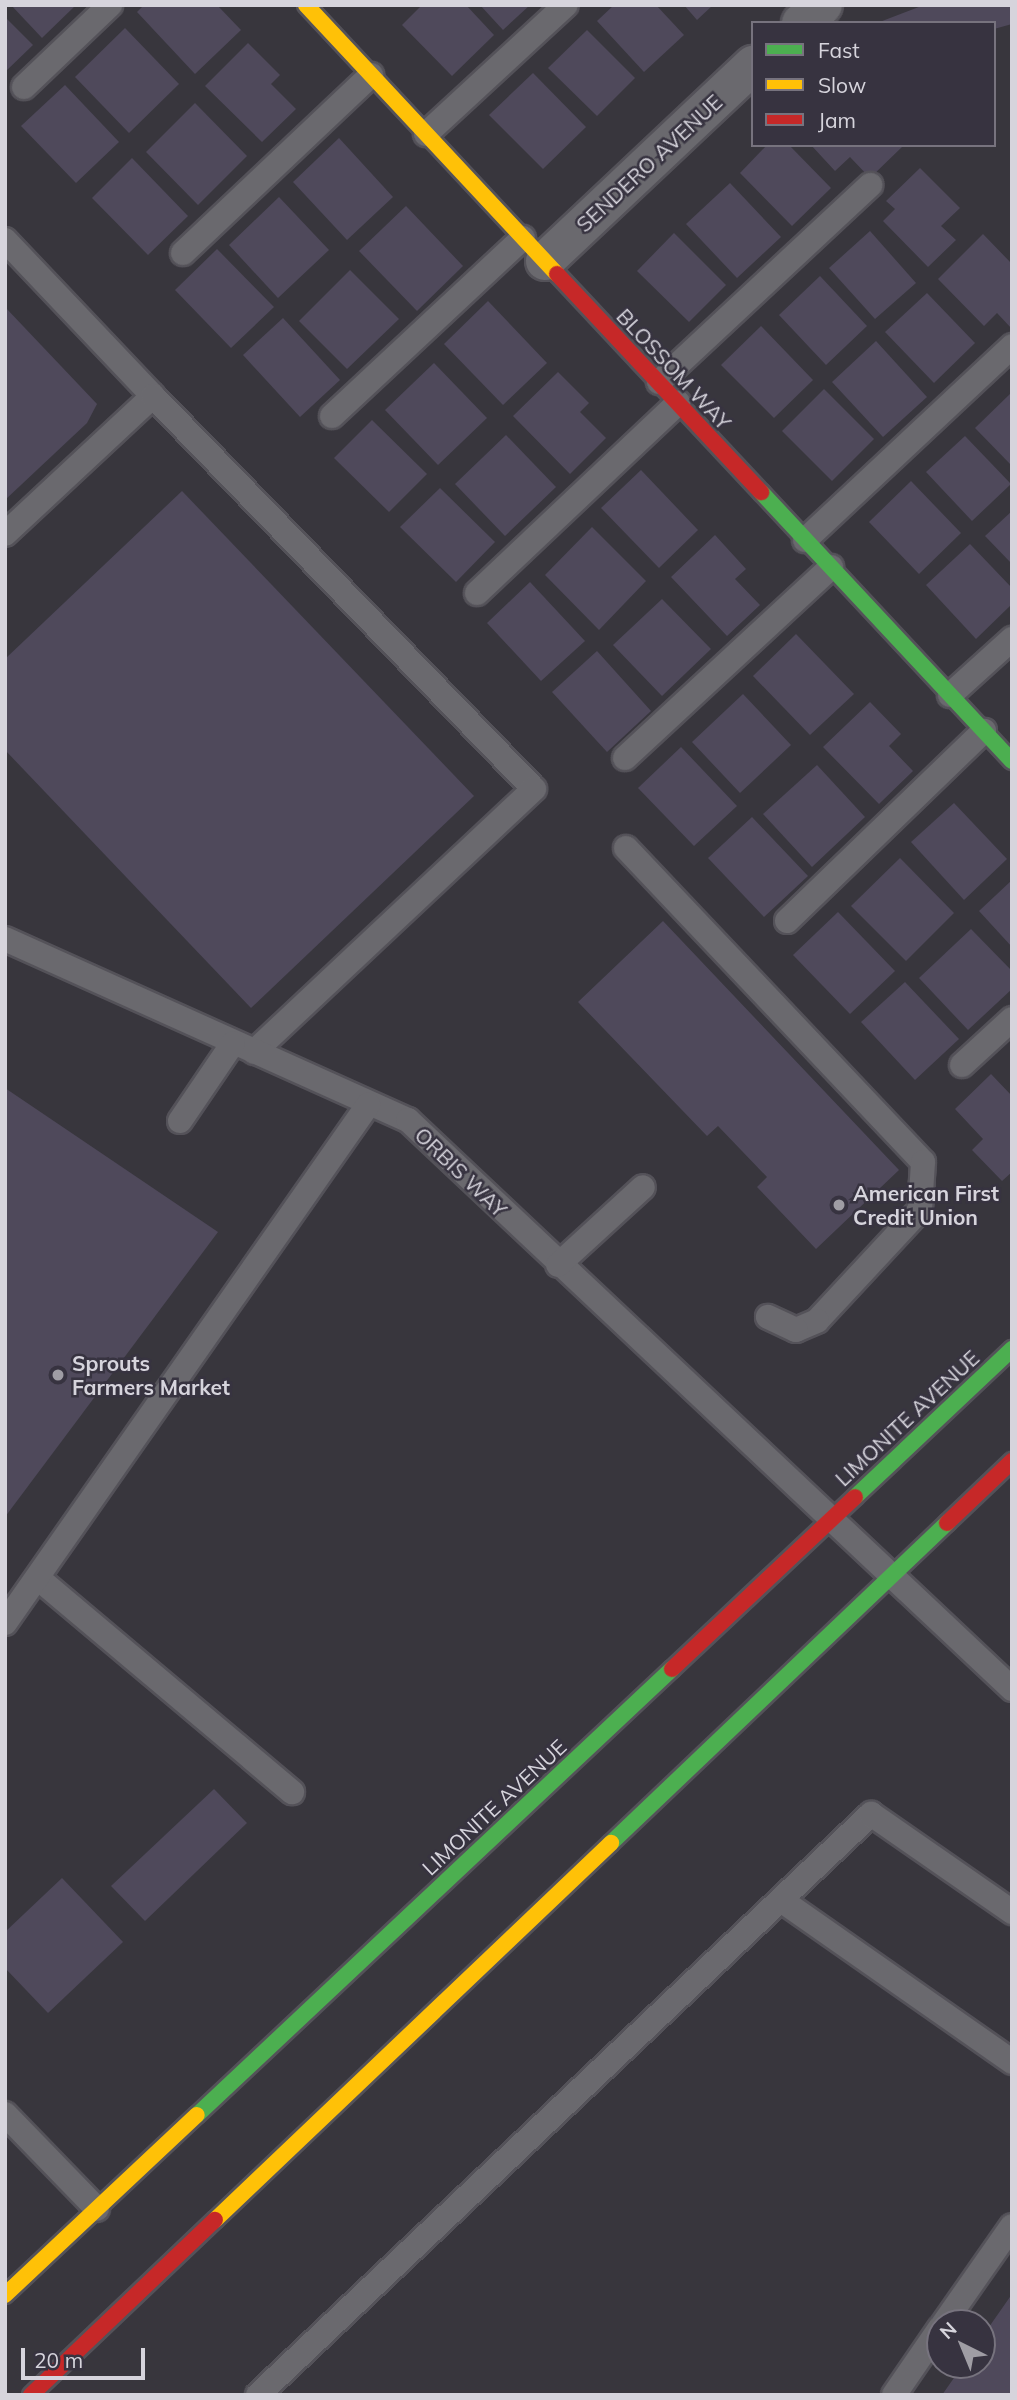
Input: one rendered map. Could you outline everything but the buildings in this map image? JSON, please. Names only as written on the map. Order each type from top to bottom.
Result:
[{"type":"main road","name":"BLOSSOM WAY","points":[[306,5],[1012,761]]},
{"type":"main road","name":"LIMONITE AVENUE","points":[[5,2295],[1012,1349]]},
{"type":"main road","points":[[31,2395],[891,1572],[1012,1461]]},
{"type":"street","points":[[804,21],[823,5]]},
{"type":"street","name":"SENDERO AVENUE","points":[[534,249],[751,67]]},
{"type":"lane","points":[[24,87],[110,5]]},
{"type":"lane","points":[[426,134],[566,5]]},
{"type":"lane","points":[[183,253],[371,75]]},
{"type":"lane","points":[[659,382],[870,186]]},
{"type":"lane","points":[[5,240],[534,789],[244,1048],[180,1121]]},
{"type":"lane","points":[[332,416],[534,249]]},
{"type":"lane","points":[[805,540],[1012,346]]},
{"type":"lane","points":[[5,534],[153,396]]},
{"type":"lane","points":[[477,593],[678,403]]},
{"type":"lane","points":[[625,758],[831,567]]},
{"type":"lane","points":[[950,695],[1012,639]]},
{"type":"lane","points":[[787,921],[984,731]]},
{"type":"lane","points":[[626,848],[923,1162],[920,1210],[817,1321],[796,1330],[768,1317]]},
{"type":"lane","name":"ORBIS WAY","points":[[8,947],[408,1121],[829,1519],[891,1572]]},
{"type":"lane","points":[[962,1065],[1012,1019]]},
{"type":"lane","points":[[5,1623],[39,1579],[368,1105]]},
{"type":"lane","points":[[558,1265],[643,1187]]},
{"type":"lane","points":[[891,1572],[1012,1689]]},
{"type":"lane","points":[[39,1579],[292,1792]]},
{"type":"lane","points":[[258,2395],[871,1814],[1012,1912]]},
{"type":"lane","points":[[781,1900],[1012,2062]]},
{"type":"lane","points":[[5,2114],[97,2209]]},
{"type":"lane","points":[[954,2309],[1012,2226]]},
{"type":"lane","points":[[894,2395],[926,2348]]},
{"type":"traffic: fast","points":[[761,492],[1012,761]]},
{"type":"traffic: fast","points":[[855,1497],[1012,1349]]},
{"type":"traffic: fast","points":[[611,1843],[947,1523]]},
{"type":"traffic: fast","points":[[197,2115],[672,1669]]},
{"type":"traffic: slow","points":[[306,5],[557,274]]},
{"type":"traffic: slow","points":[[215,2220],[611,1843]]},
{"type":"traffic: slow","points":[[5,2295],[197,2115]]},
{"type":"traffic: jam","points":[[557,274],[761,492]]},
{"type":"traffic: jam","points":[[947,1523],[1012,1461]]},
{"type":"traffic: jam","points":[[672,1669],[855,1497]]},
{"type":"traffic: jam","points":[[31,2395],[215,2220]]},
{"type":"place","name":"American First Credit Union","points":[[839,1205]]},
{"type":"place","name":"Sprouts Farmers Market","points":[[58,1375]]}]
